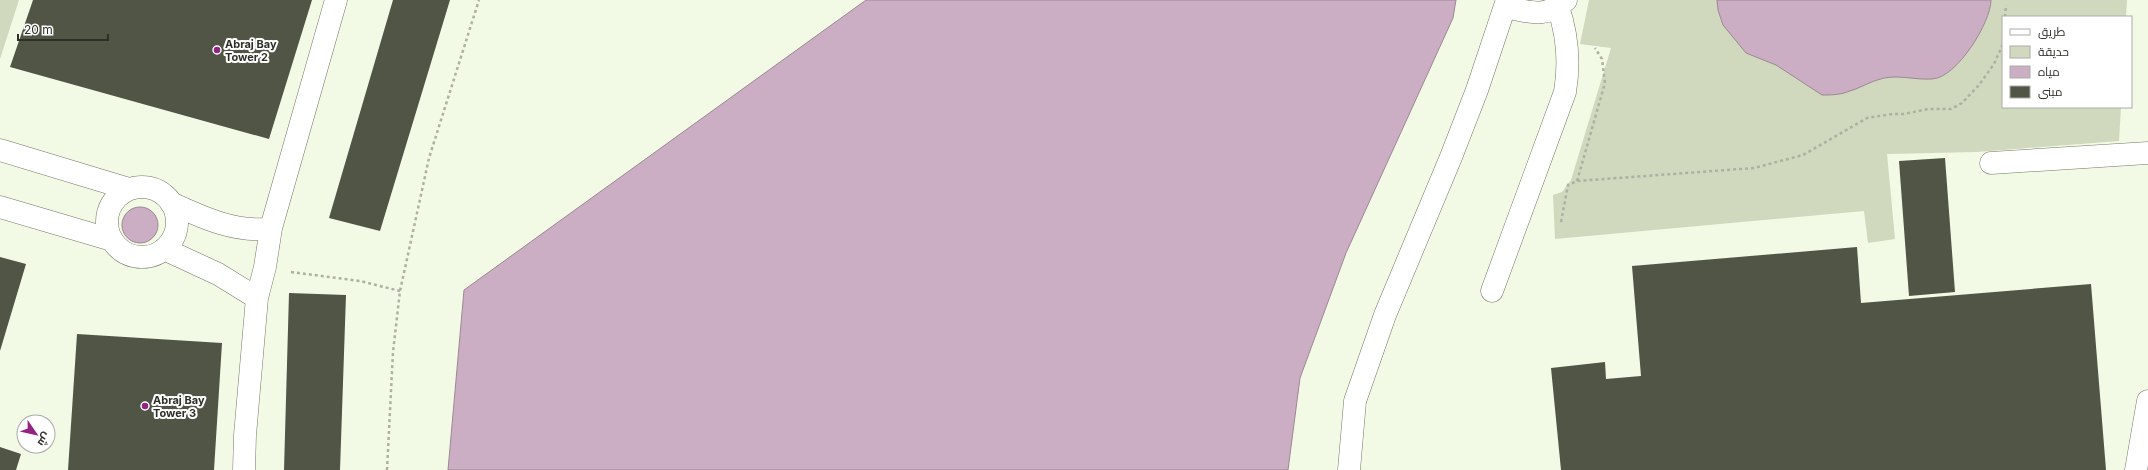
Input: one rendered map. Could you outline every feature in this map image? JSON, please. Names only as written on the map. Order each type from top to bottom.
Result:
[{"type":"street","points":[[244,470],[245,435],[257,298],[265,267],[271,228],[336,0]]},
{"type":"street","points":[[1348,470],[1355,401],[1385,315],[1454,149],[1506,3],[1541,13],[1562,3],[1568,48],[1568,70],[1565,92],[1492,291]]},
{"type":"street","points":[[0,150],[129,189]]},
{"type":"street","points":[[1991,163],[2148,153]]},
{"type":"street","points":[[141,187],[153,188],[164,194],[171,203],[176,215],[176,228],[172,239],[164,249],[146,257],[136,256],[118,248],[112,240],[108,229],[107,217],[111,206],[119,196],[129,189],[141,187]]},
{"type":"street","points":[[171,203],[193,213],[238,227],[262,229],[271,228]]},
{"type":"street","points":[[0,207],[112,240]]},
{"type":"street","points":[[164,249],[218,274],[257,298]]},
{"type":"street","points":[[2136,470],[2148,401]]},
{"type":"path","points":[[386,470],[393,352],[400,291],[429,158],[479,0]]},
{"type":"path","points":[[2006,5],[2006,16]]},
{"type":"path","points":[[1561,222],[1568,185],[1577,181],[1717,171],[1767,165],[1802,155],[1867,118],[1892,114],[1904,114],[1928,109],[1952,108],[1962,103],[1983,80],[1994,64],[2002,46]]},
{"type":"path","points":[[290,272],[360,281],[400,291]]},
{"type":"green space","points":[[0,0],[19,0],[0,59]]},
{"type":"green space","points":[[1589,0],[2127,0],[2126,16],[2002,16],[2002,108],[2121,108],[2119,141],[1976,152],[1887,154],[1895,239],[1868,243],[1864,211],[1555,239],[1553,195],[1562,192],[1571,180],[1611,48],[1580,44]]},
{"type":"water","points":[[866,0],[1456,0],[1453,18],[1346,253],[1300,378],[1288,470],[448,470],[464,290]]},
{"type":"water","points":[[1717,0],[1991,0],[1985,21],[1971,47],[1952,69],[1942,76],[1932,79],[1896,77],[1884,78],[1844,93],[1822,95],[1776,65],[1746,53],[1723,25],[1718,10]]},
{"type":"water","points":[[144,207],[153,212],[157,218],[157,232],[153,238],[144,243],[136,243],[127,238],[123,232],[122,221],[127,212],[133,208]]},
{"type":"building","name":"Abraj Bay Tower 2","points":[[33,0],[312,0],[269,139],[10,67]]},
{"type":"building","points":[[393,0],[450,0],[380,231],[329,218]]},
{"type":"building","points":[[1945,158],[1955,292],[1909,296],[1899,161]]},
{"type":"building","points":[[1857,247],[1861,303],[2091,284],[2106,470],[1561,470],[1551,368],[1605,362],[1606,379],[1641,376],[1632,266]]},
{"type":"building","points":[[0,257],[26,264],[0,351]]},
{"type":"building","points":[[289,293],[346,295],[340,470],[284,470]]},
{"type":"building","name":"Abraj Bay Tower 3","points":[[77,334],[222,343],[214,470],[68,470]]},
{"type":"building","points":[[0,447],[16,452],[16,454],[21,454],[16,470],[0,470]]},
{"type":"place","name":"Abraj Bay Tower 2","points":[[217,50]]},
{"type":"place","name":"Abraj Bay Tower 3","points":[[145,406]]}]
